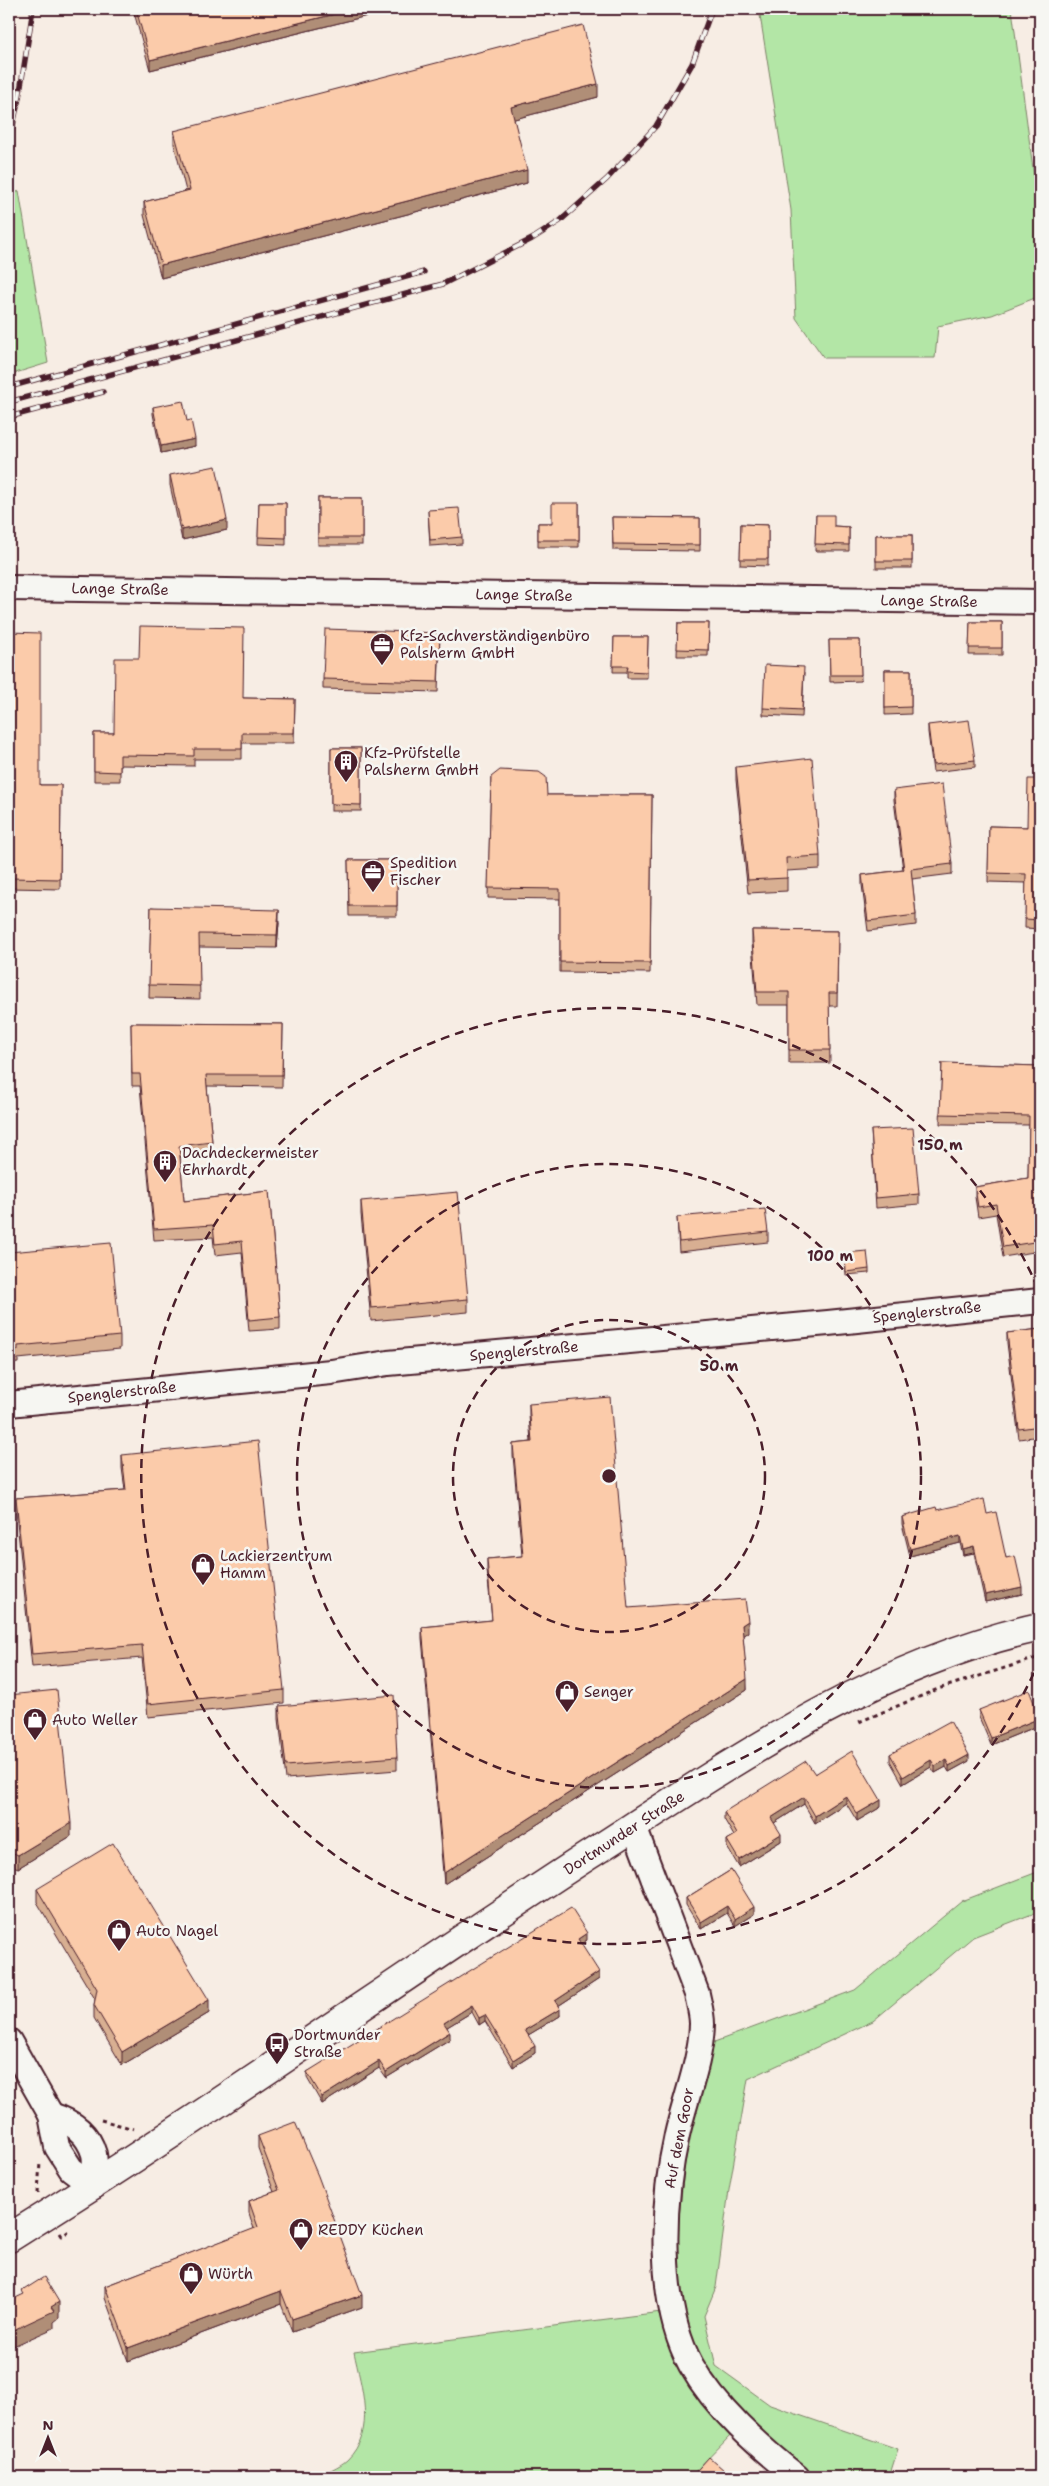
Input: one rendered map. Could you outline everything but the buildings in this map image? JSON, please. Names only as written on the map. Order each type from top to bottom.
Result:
[{"type":"main road","name":"Dortmunder Straße","points":[[9,2238],[94,2186],[634,1827],[795,1726],[885,1681],[956,1653],[1015,1633],[1040,1627]]},
{"type":"street","name":"Lange Straße","points":[[9,588],[1040,602]]},
{"type":"street","name":"Spenglerstraße","points":[[9,1404],[331,1372],[388,1363],[828,1323],[1040,1300]]},
{"type":"street","name":"Auf dem Goor","points":[[634,1827],[697,1994],[702,2022],[700,2047],[683,2107],[669,2179],[666,2254],[672,2311],[691,2365],[712,2395],[739,2426],[797,2477]]},
{"type":"street","points":[[9,2041],[52,2116],[69,2121],[82,2134],[94,2154],[94,2186]]},
{"type":"path","points":[[853,1724],[938,1689],[1040,1657]]},
{"type":"path","points":[[47,2214],[62,2236],[77,2226]]},
{"type":"green space","points":[[759,9],[1012,9],[1040,222],[1040,296],[992,315],[938,326],[935,358],[824,358],[796,318],[791,210]]},
{"type":"green space","points":[[19,191],[48,363],[9,375],[9,196]]},
{"type":"green space","points":[[1040,1871],[1040,1911],[973,1937],[873,2021],[748,2079],[729,2190],[716,2287],[704,2316],[716,2366],[770,2405],[898,2449],[889,2477],[810,2477],[772,2447],[743,2418],[693,2353],[674,2266],[684,2169],[702,2067],[709,2044],[855,1990],[962,1901]]},
{"type":"green space","points":[[661,2312],[733,2433],[690,2477],[316,2477],[347,2460],[362,2436],[364,2422],[363,2394],[354,2352]]},
{"type":"railway","points":[[9,143],[19,98],[33,9]]},
{"type":"railway","points":[[9,402],[443,284],[532,239],[560,221],[607,179],[656,126],[692,64],[712,9]]},
{"type":"railway","points":[[9,387],[424,272]]},
{"type":"railway","points":[[9,417],[103,392]]},
{"type":"place","name":"Kfz-Sachverständigenbüro Palsherm GmbH","points":[[382,666]]},
{"type":"place","name":"Kfz-Prüfstelle Palsherm GmbH","points":[[346,783]]},
{"type":"place","name":"Spedition Fischer","points":[[373,893]]},
{"type":"place","name":"Dachdeckermeister Ehrhardt","points":[[165,1183]]},
{"type":"place","name":"Lackierzentrum Hamm","points":[[203,1586]]},
{"type":"place","name":"Senger","points":[[567,1713]]},
{"type":"place","name":"Auto Weller","points":[[35,1741]]},
{"type":"place","name":"Auto Nagel","points":[[119,1952]]},
{"type":"place","name":"Dortmunder Straße","points":[[277,2065]]},
{"type":"place","name":"REDDY Küchen","points":[[301,2251]]},
{"type":"place","name":"Würth","points":[[191,2295]]}]
